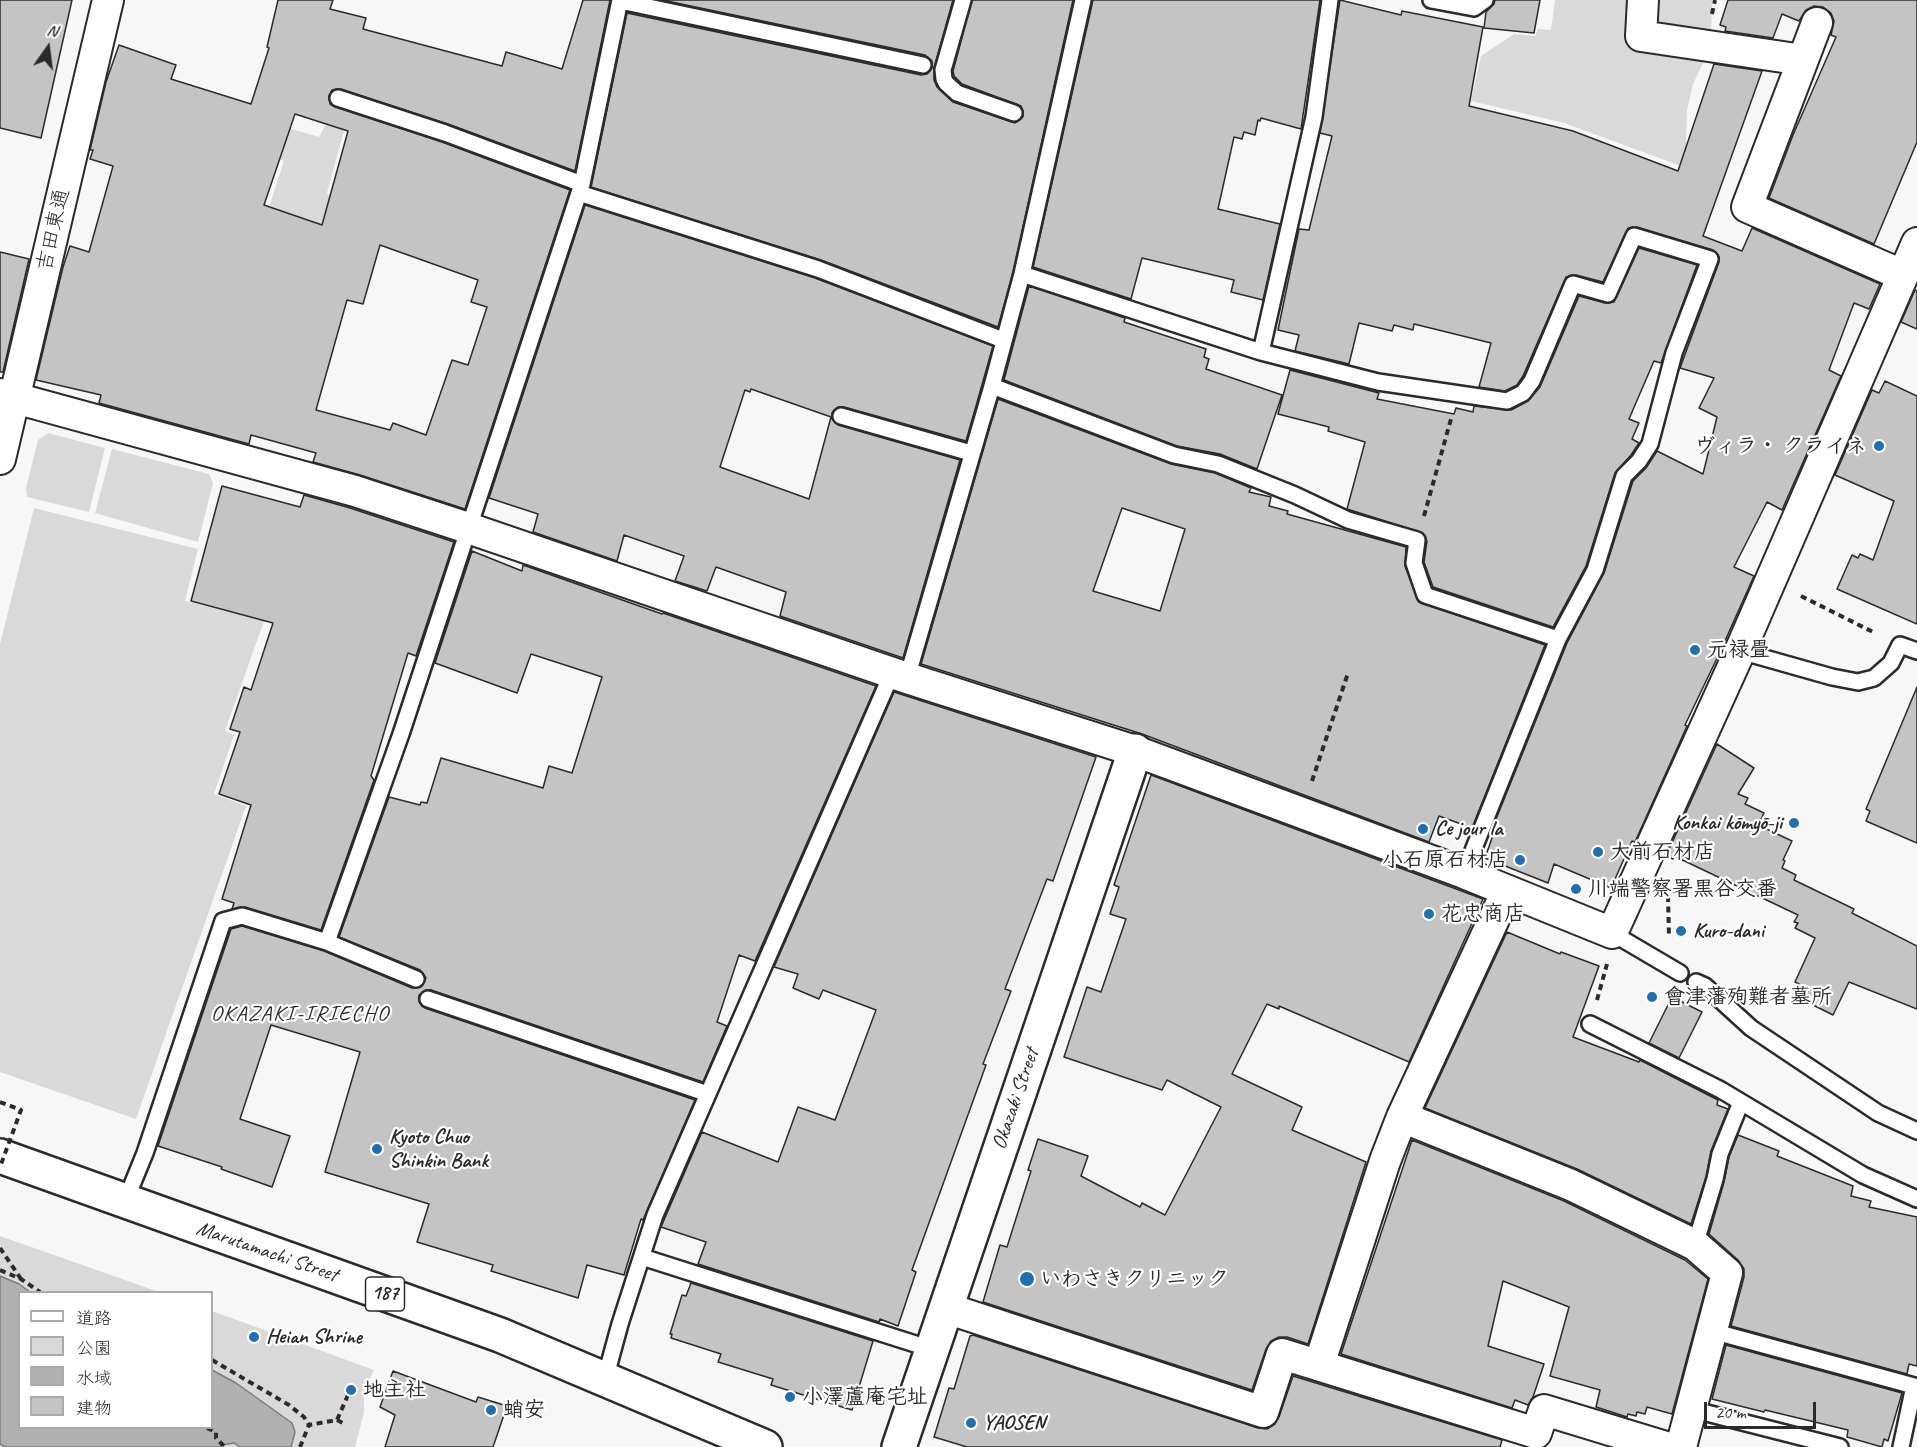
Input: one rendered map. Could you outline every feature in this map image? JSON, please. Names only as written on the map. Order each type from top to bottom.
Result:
[{"type":"main road","name":"Okazaki Street","points":[[898,1447],[1135,751]]},
{"type":"main road","name":"Marutamachi Street","points":[[0,1156],[500,1335],[765,1447]]},
{"type":"street","name":"吉田東通","points":[[0,459],[7,396],[108,0]]},
{"type":"street","points":[[1643,0],[1641,36],[1803,60]]},
{"type":"street","points":[[1817,22],[1747,207],[1902,275]]},
{"type":"street","points":[[7,396],[355,491],[899,676],[1135,751],[1464,873],[1612,933],[1740,651],[1917,243]]},
{"type":"street","points":[[1318,1365],[1385,1161],[1402,1117],[1507,891]]},
{"type":"street","points":[[1402,1117],[1570,1185],[1695,1245],[1727,1272],[1681,1447]]},
{"type":"street","points":[[946,1308],[1263,1412],[1282,1354],[1536,1433],[1544,1410],[1666,1447]]},
{"type":"lane","points":[[327,942],[401,734],[581,188],[620,0],[923,66]]},
{"type":"lane","points":[[963,0],[943,70],[944,79],[957,93],[1014,113]]},
{"type":"lane","points":[[605,1379],[655,1215],[899,676],[992,386],[1022,274],[1083,0]]},
{"type":"lane","points":[[1261,352],[1314,117],[1330,0]]},
{"type":"lane","points":[[1431,0],[1474,8],[1485,0]]},
{"type":"lane","points":[[338,98],[446,133],[581,188],[819,269],[1003,340]]},
{"type":"lane","points":[[1022,274],[1261,352],[1378,382],[1507,401],[1523,393],[1532,381],[1573,284],[1608,294],[1634,236],[1710,259],[1674,352],[1650,444],[1639,461],[1624,476],[1594,570],[1558,639],[1464,873]]},
{"type":"lane","points":[[992,386],[1174,455],[1218,464],[1295,495],[1348,520],[1417,540],[1414,563],[1425,595],[1558,639]]},
{"type":"lane","points":[[841,416],[971,453]]},
{"type":"lane","points":[[1740,651],[1858,682],[1874,678],[1892,663],[1900,645],[1917,651]]},
{"type":"lane","points":[[125,1202],[145,1153],[223,921],[242,916],[327,942],[416,979]]},
{"type":"lane","points":[[1612,933],[1680,973]]},
{"type":"lane","points":[[1696,982],[1705,986],[1750,1028],[1878,1113],[1917,1131]]},
{"type":"lane","points":[[428,999],[708,1094]]},
{"type":"lane","points":[[1590,1024],[1742,1102],[1863,1175],[1917,1199]]},
{"type":"lane","points":[[1695,1245],[1715,1179],[1720,1154],[1742,1102]]},
{"type":"lane","points":[[642,1257],[931,1349]]},
{"type":"lane","points":[[1712,1331],[1914,1386],[1901,1447]]},
{"type":"lane","points":[[1691,1409],[1840,1447]]},
{"type":"path","points":[[1417,540],[1459,393]]},
{"type":"path","points":[[1799,595],[1849,622]]},
{"type":"path","points":[[1302,813],[1347,673]]},
{"type":"path","points":[[1639,873],[1667,888],[1669,939]]},
{"type":"path","points":[[1590,1024],[1608,962]]},
{"type":"path","points":[[0,1102],[21,1110],[0,1167]]},
{"type":"path","points":[[0,1248],[21,1279]]},
{"type":"path","points":[[0,1270],[21,1279],[37,1291]]},
{"type":"path","points":[[213,1361],[289,1405],[309,1425]]},
{"type":"path","points":[[337,1420],[348,1395]]},
{"type":"path","points":[[309,1425],[337,1420],[343,1423]]},
{"type":"path","points":[[300,1447],[309,1425]]},
{"type":"path","points":[[209,1429],[216,1432],[216,1438],[223,1446]]},
{"type":"green space","points":[[1555,0],[1712,0],[1711,36],[1706,57],[1693,84],[1687,110],[1686,140],[1689,169],[1564,123],[1471,101],[1481,56],[1514,34],[1535,36],[1538,29],[1551,30]]},
{"type":"green space","points":[[327,122],[345,127],[327,193],[333,200],[322,240],[272,208],[270,204],[284,161],[236,144],[281,126],[319,137]]},
{"type":"green space","points":[[48,433],[105,448],[89,512],[27,497],[26,488],[38,440]]},
{"type":"green space","points":[[112,449],[209,474],[213,483],[198,542],[95,513]]},
{"type":"green space","points":[[34,508],[198,549],[185,601],[264,621],[225,731],[234,735],[214,794],[246,806],[136,1119],[0,1072],[0,644]]},
{"type":"green space","name":"Heian Shrine","points":[[0,1236],[156,1291],[18,1291],[18,1429],[213,1429],[213,1311],[374,1370],[364,1392],[364,1412],[355,1447],[0,1447]]},
{"type":"water","points":[[0,1276],[29,1291],[18,1291],[18,1429],[213,1429],[213,1371],[236,1383],[292,1423],[295,1432],[291,1447],[240,1447],[234,1443],[220,1447],[5,1447],[0,1444]]},
{"type":"building","points":[[0,0],[72,0],[41,138],[0,128]]},
{"type":"building","points":[[278,0],[333,0],[330,9],[366,18],[363,29],[502,66],[506,52],[562,69],[583,0],[610,0],[575,171],[448,124],[341,89],[332,90],[329,96],[330,104],[335,107],[442,142],[570,190],[465,509],[313,462],[316,453],[251,435],[249,444],[99,403],[101,395],[36,380],[70,246],[89,252],[113,166],[90,159],[93,150],[90,150],[106,82],[119,45],[176,65],[171,79],[251,104],[269,48],[267,47]],"holes":[[[295,114],[348,131],[322,225],[264,205]],[[380,245],[478,280],[471,302],[487,307],[468,365],[452,360],[426,435],[393,423],[390,430],[316,410],[347,300],[363,304]]]},
{"type":"building","points":[[662,0],[953,0],[934,68],[934,80],[937,87],[953,102],[1015,123],[1023,117],[1021,106],[962,84],[954,76],[953,71],[972,0],[1073,0],[1013,272],[998,327],[821,260],[591,187],[627,13],[921,75],[927,74],[932,68],[932,61],[925,55]]},
{"type":"building","points":[[1093,0],[1320,0],[1301,129],[1261,118],[1260,121],[1258,120],[1255,135],[1244,132],[1242,139],[1234,137],[1218,209],[1280,224],[1263,300],[1231,292],[1234,280],[1142,258],[1131,299],[1033,267]]},
{"type":"building","points":[[1340,0],[1401,15],[1402,11],[1483,27],[1469,106],[1573,131],[1678,171],[1714,64],[1762,71],[1703,236],[1742,251],[1752,228],[1880,284],[1869,309],[1854,303],[1829,370],[1841,376],[1782,510],[1767,502],[1734,567],[1754,576],[1685,725],[1687,726],[1635,842],[1632,841],[1611,888],[1554,864],[1548,883],[1485,858],[1493,835],[1490,834],[1567,643],[1604,573],[1633,481],[1646,468],[1657,451],[1703,474],[1717,417],[1699,408],[1714,378],[1680,368],[1719,257],[1713,250],[1637,227],[1628,228],[1603,282],[1576,275],[1566,277],[1523,376],[1517,385],[1505,391],[1479,387],[1491,343],[1414,324],[1413,330],[1394,325],[1392,331],[1359,323],[1349,364],[1295,351],[1299,335],[1278,330],[1299,229],[1309,230],[1332,136],[1320,133]]},
{"type":"building","points":[[1495,0],[1540,0],[1534,33],[1484,28],[1486,12]]},
{"type":"building","points":[[1728,0],[1917,0],[1917,142],[1874,244],[1769,198],[1793,135],[1836,37],[1831,35],[1834,21],[1831,13],[1823,7],[1814,6],[1806,10],[1799,21],[1782,14],[1773,38],[1725,31],[1726,27],[1720,25]]},
{"type":"building","points":[[585,205],[815,278],[993,346],[966,441],[844,407],[838,407],[832,413],[832,419],[838,425],[960,460],[903,658],[780,616],[786,592],[716,567],[707,591],[675,581],[684,556],[624,535],[617,561],[533,532],[538,514],[489,498]],"holes":[[[751,389],[831,417],[809,499],[720,467],[745,390],[750,392]]]},
{"type":"building","points":[[1639,248],[1697,265],[1661,363],[1654,361],[1629,419],[1639,423],[1632,439],[1639,443],[1615,473],[1586,566],[1553,627],[1433,587],[1424,562],[1427,541],[1423,533],[1347,509],[1365,442],[1328,431],[1329,427],[1278,414],[1290,370],[1379,393],[1377,399],[1454,414],[1456,408],[1473,412],[1474,406],[1511,410],[1528,401],[1540,387],[1579,296],[1605,303],[1614,302]]},
{"type":"building","points":[[0,252],[29,259],[3,372],[0,372]]},
{"type":"building","points":[[1029,286],[1125,318],[1124,322],[1206,349],[1204,357],[1209,359],[1206,369],[1282,395],[1257,469],[1220,454],[1177,446],[1004,380]]},
{"type":"building","points":[[1915,290],[1917,291],[1917,329],[1901,322]]},
{"type":"building","points":[[1885,381],[1917,396],[1917,624],[1837,589],[1852,555],[1858,558],[1860,554],[1873,560],[1894,501],[1835,475],[1872,390],[1879,393]]},
{"type":"building","points":[[998,399],[1171,464],[1215,473],[1251,488],[1249,492],[1271,497],[1269,506],[1288,511],[1287,514],[1406,547],[1405,566],[1419,602],[1545,645],[1472,828],[1439,816],[1429,842],[1142,734],[921,664]],"holes":[[[1122,508],[1185,529],[1160,611],[1093,591]]]},
{"type":"building","points":[[222,486],[300,507],[304,495],[454,542],[416,656],[408,653],[371,776],[374,780],[321,930],[245,907],[232,909],[234,903],[222,899],[251,805],[219,794],[240,732],[230,729],[244,687],[251,690],[273,623],[191,601]]},
{"type":"building","points":[[472,551],[522,571],[523,565],[876,686],[755,961],[739,955],[717,1022],[727,1026],[703,1082],[431,990],[426,990],[419,995],[419,1001],[425,1008],[695,1100],[643,1220],[641,1219],[624,1275],[587,1265],[578,1298],[491,1271],[493,1265],[417,1242],[429,1204],[325,1172],[360,1052],[271,1025],[240,1119],[290,1136],[272,1187],[221,1169],[222,1167],[158,1146],[231,929],[242,926],[324,951],[412,988],[421,987],[426,978],[420,970],[339,937],[389,797],[420,805],[421,802],[427,803],[441,758],[543,788],[549,766],[572,773],[602,677],[531,654],[517,693],[435,663]]},
{"type":"building","points":[[1917,687],[1917,843],[1866,821],[1870,811],[1866,809]]},
{"type":"building","points":[[894,692],[1096,757],[1053,881],[1047,879],[1005,989],[1011,991],[983,1064],[986,1065],[912,1270],[916,1272],[898,1326],[880,1319],[879,1322],[698,1264],[706,1242],[661,1227],[702,1132],[778,1162],[798,1107],[835,1120],[876,1010],[823,990],[819,999],[793,988],[798,974],[774,967]]},
{"type":"building","points":[[1717,744],[1754,768],[1738,794],[1748,798],[1745,804],[1764,813],[1758,825],[1792,841],[1783,860],[1785,861],[1782,868],[1796,875],[1794,880],[1854,909],[1852,913],[1917,946],[1917,1009],[1849,982],[1833,1015],[1805,1001],[1806,999],[1794,993],[1799,984],[1795,982],[1815,938],[1795,928],[1798,923],[1794,922],[1798,915],[1674,856],[1673,859],[1666,856]]},
{"type":"building","points":[[1151,775],[1483,899],[1409,1062],[1279,1006],[1279,1009],[1267,1004],[1232,1074],[1302,1107],[1292,1130],[1366,1162],[1308,1344],[1287,1337],[1279,1337],[1271,1341],[1252,1390],[983,1302],[1000,1245],[1007,1247],[1031,1171],[1028,1170],[1038,1139],[1088,1156],[1081,1176],[1140,1207],[1142,1203],[1165,1215],[1221,1107],[1167,1080],[1162,1090],[1064,1057],[1087,987],[1101,992],[1126,919],[1110,914],[1119,887],[1114,885]]},
{"type":"building","points":[[1507,932],[1560,954],[1561,952],[1599,966],[1573,1037],[1639,1062],[1640,1060],[1718,1100],[1717,1105],[1728,1109],[1711,1151],[1706,1177],[1691,1224],[1577,1169],[1425,1108]]},
{"type":"building","points":[[1672,997],[1702,1012],[1679,1058],[1649,1043]]},
{"type":"building","points":[[1738,1135],[1779,1151],[1777,1156],[1853,1186],[1851,1196],[1871,1201],[1869,1207],[1917,1217],[1917,1366],[1909,1364],[1907,1374],[1731,1326],[1744,1269],[1738,1260],[1709,1234],[1729,1157]]},
{"type":"building","points":[[1412,1140],[1564,1201],[1685,1260],[1708,1279],[1672,1414],[1647,1407],[1645,1414],[1637,1412],[1636,1416],[1628,1414],[1627,1417],[1596,1407],[1600,1390],[1550,1376],[1569,1307],[1503,1281],[1488,1346],[1544,1364],[1528,1405],[1515,1400],[1512,1408],[1341,1354]]},
{"type":"building","points":[[691,1283],[873,1341],[852,1410],[771,1385],[773,1379],[718,1362],[721,1354],[671,1338],[672,1334],[670,1334],[682,1295],[686,1296]]},
{"type":"building","points":[[973,1335],[1258,1428],[1267,1429],[1275,1424],[1293,1376],[1502,1440],[1500,1447],[967,1447],[934,1437],[949,1388],[954,1389],[970,1336]]},
{"type":"building","points":[[1726,1345],[1902,1393],[1888,1441],[1884,1439],[1882,1447],[1847,1437],[1848,1430],[1712,1399]]},
{"type":"building","points":[[393,1371],[476,1402],[478,1397],[507,1406],[493,1447],[385,1447],[395,1415],[380,1407]]},
{"type":"place","name":"ヴィラ・ クライネ","points":[[1879,446]]},
{"type":"place","name":"元禄畳","points":[[1695,650]]},
{"type":"place","name":"Konkai kōmyō-ji","points":[[1794,823]]},
{"type":"place","name":"Ce jour la","points":[[1423,829]]},
{"type":"place","name":"大前石材店","points":[[1598,852]]},
{"type":"place","name":"小石原石材店","points":[[1520,860]]},
{"type":"place","name":"川端警察署黒谷交番","points":[[1576,889]]},
{"type":"place","name":"花忠商店","points":[[1429,914]]},
{"type":"place","name":"Kuro-dani","points":[[1681,931]]},
{"type":"place","name":"會津藩殉難者墓所","points":[[1652,997]]},
{"type":"place","name":"Kyoto Chuo Shinkin Bank","points":[[377,1149]]},
{"type":"place","name":"いわさきクリニック","points":[[1027,1279]]},
{"type":"place","name":"Heian Shrine","points":[[254,1337]]},
{"type":"place","name":"地主社","points":[[351,1390]]},
{"type":"place","name":"小澤蘆庵宅址","points":[[790,1397]]},
{"type":"place","name":"蛸安","points":[[491,1410]]},
{"type":"place","name":"YAOSEN","points":[[971,1423]]},
{"type":"district","name":"OKAZAKI-IRIECHO","points":[[300,1014]]}]
